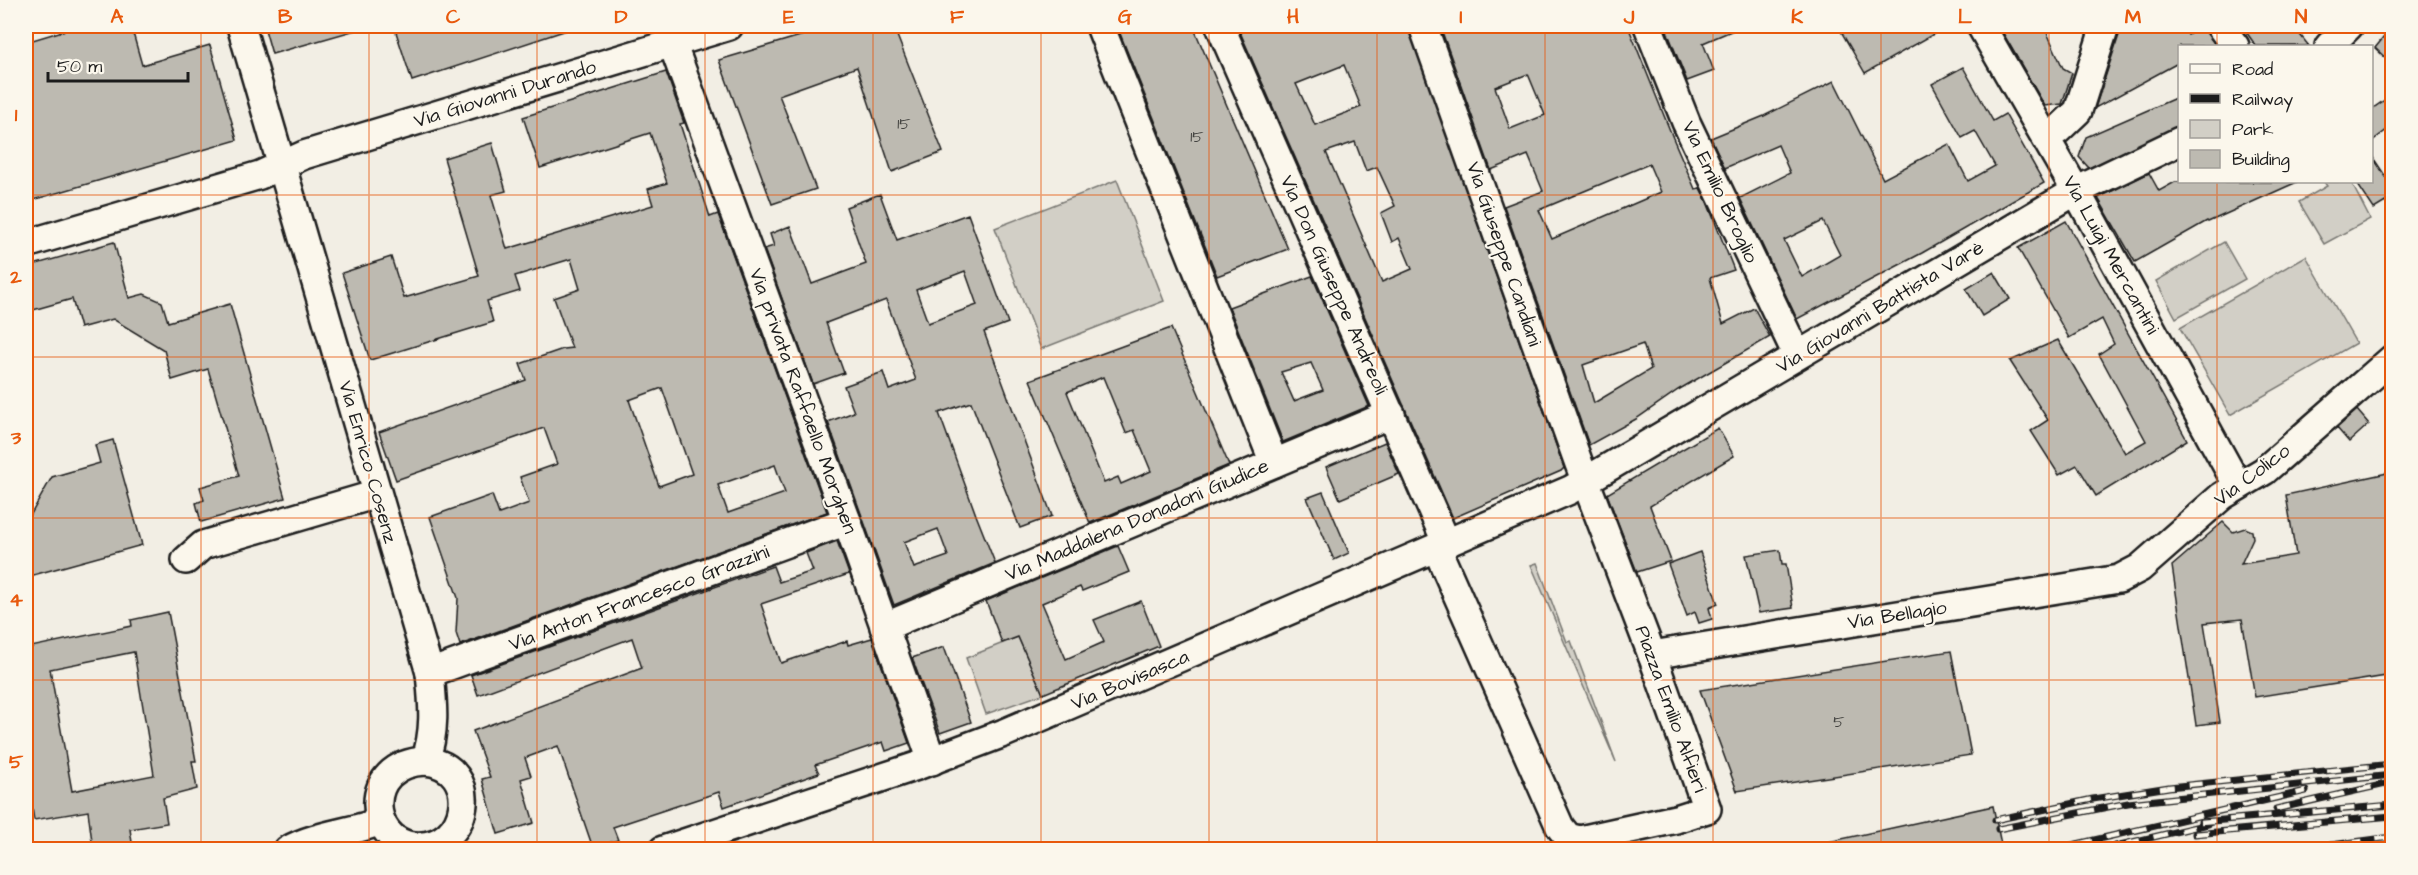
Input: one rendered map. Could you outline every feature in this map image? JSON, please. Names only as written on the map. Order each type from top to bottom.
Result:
[{"type":"street","name":"Via Enrico Cosenz","points":[[241,26],[430,673],[434,711],[432,738],[425,761]]},
{"type":"street","name":"Via Giovanni Durando","points":[[282,165],[304,155],[729,26]]},
{"type":"street","points":[[1100,26],[1274,463]]},
{"type":"street","name":"Via Don Giuseppe Andreoli","points":[[1220,26],[1391,414],[1442,546]]},
{"type":"street","name":"Via Giuseppe Candiani","points":[[1424,26],[1585,482]]},
{"type":"street","name":"Via Emilio Broglio","points":[[1648,26],[1686,122],[1797,355]]},
{"type":"street","name":"Via Luigi Mercantini","points":[[1981,26],[2076,191],[2238,486]]},
{"type":"street","points":[[2045,136],[2058,130],[2078,111],[2105,26]]},
{"type":"street","points":[[2220,26],[2234,45]]},
{"type":"street","points":[[2330,45],[2349,26]]},
{"type":"street","name":"Via privata Raffaello Morghen","points":[[672,43],[932,760]]},
{"type":"street","name":"Via Giovanni Battista Varè","points":[[1585,482],[2076,191],[2178,142]]},
{"type":"street","points":[[26,244],[260,175],[282,165]]},
{"type":"street","name":"Via Colico","points":[[2140,568],[2222,496],[2264,471],[2392,359]]},
{"type":"street","name":"Via Maddalena Donadoni Giudice","points":[[884,627],[1391,414]]},
{"type":"street","name":"Via Bovisasca","points":[[663,849],[1004,734],[1442,546],[1585,482]]},
{"type":"street","name":"Piazza Emilio Alfieri","points":[[1442,546],[1560,827],[1568,837],[1580,840],[1676,819],[1707,809],[1652,655],[1585,482]]},
{"type":"street","points":[[186,560],[203,545],[377,494]]},
{"type":"street","name":"Via Anton Francesco Grazzini","points":[[430,673],[847,521]]},
{"type":"street","name":"Via Bellagio","points":[[1652,655],[2104,582],[2119,579],[2140,568]]},
{"type":"street","points":[[425,761],[436,762],[453,772],[462,790],[460,820],[451,844],[423,846],[403,844],[388,831],[381,821],[378,796],[387,776],[403,765],[425,761]]},
{"type":"street","points":[[288,849],[310,840],[364,828],[381,821]]},
{"type":"green space","points":[[1117,180],[1164,301],[1041,349],[995,228]]},
{"type":"green space","points":[[2325,183],[2352,183],[2370,219],[2324,244],[2299,202],[2327,186]]},
{"type":"green space","points":[[2224,242],[2245,279],[2176,318],[2156,281]]},
{"type":"green space","points":[[2306,256],[2356,343],[2230,415],[2180,328]]},
{"type":"green space","points":[[1537,563],[1567,642],[1571,641],[1616,762],[1531,565]]},
{"type":"green space","points":[[1018,637],[1043,694],[986,714],[966,658]]},
{"type":"building","points":[[79,26],[131,26],[142,65],[210,45],[237,140],[26,202],[26,42]]},
{"type":"building","points":[[264,26],[356,26],[356,30],[272,54]]},
{"type":"building","points":[[394,26],[572,26],[573,28],[412,81]]},
{"type":"building","points":[[834,26],[869,26],[871,33],[894,28],[943,152],[892,172],[857,67],[779,95],[816,189],[772,204],[719,60]]},
{"type":"building","points":[[1117,26],[1193,26],[1288,249],[1217,276]]},
{"type":"building","points":[[1257,26],[1408,26],[1564,468],[1561,471],[1453,518],[1240,32]],"holes":[[[1344,65],[1361,107],[1315,125],[1296,84]],[[1355,142],[1366,171],[1377,167],[1395,206],[1381,213],[1392,242],[1399,238],[1412,269],[1382,282],[1326,152]]]},
{"type":"building","points":[[1440,26],[1628,26],[1695,189],[1700,188],[1707,202],[1734,270],[1710,278],[1723,324],[1754,308],[1770,337],[1589,445],[1504,206],[1543,191],[1528,155],[1491,170]],"holes":[[[1528,74],[1545,115],[1510,129],[1495,87]],[[1649,164],[1661,192],[1552,239],[1539,210]],[[1643,344],[1651,369],[1594,403],[1583,365]]]},
{"type":"building","points":[[1665,26],[1743,26],[1703,43],[1714,71],[1687,81]]},
{"type":"building","points":[[1838,26],[1948,26],[1865,73]]},
{"type":"building","points":[[1999,26],[2044,26],[2063,68],[2072,73],[2062,104],[2045,106]]},
{"type":"building","points":[[2122,26],[2182,26],[2188,35],[2203,26],[2215,45],[2178,45],[2178,62],[2095,108]]},
{"type":"building","points":[[2242,26],[2293,26],[2308,45],[2255,45]]},
{"type":"building","points":[[2392,27],[2392,64],[2375,48]]},
{"type":"building","points":[[1963,67],[1993,121],[2005,114],[2044,183],[1922,253],[1797,319],[1740,198],[1790,173],[1778,145],[1725,168],[1711,138],[1764,116],[1834,81],[1883,179],[1949,144],[1968,181],[1995,166],[1975,131],[1962,138],[1932,84]],"holes":[[[1823,221],[1840,255],[1802,277],[1784,240]]]},
{"type":"building","points":[[666,72],[684,123],[680,124],[710,217],[718,214],[827,512],[460,645],[456,633],[458,598],[430,517],[492,495],[499,514],[529,503],[520,477],[557,464],[544,428],[396,480],[379,432],[526,380],[520,364],[572,348],[554,298],[580,289],[571,259],[515,276],[520,291],[487,301],[493,322],[370,360],[342,273],[391,257],[404,298],[479,276],[444,158],[492,143],[506,191],[491,195],[507,249],[653,205],[648,189],[667,183],[650,133],[540,168],[523,117]],"holes":[[[662,388],[692,474],[659,486],[629,400]],[[775,465],[785,493],[728,513],[718,485]]]},
{"type":"building","points":[[2178,97],[2178,127],[2089,168],[2079,157],[2086,137]]},
{"type":"building","points":[[2386,99],[2392,107],[2392,126],[2373,140],[2373,108]]},
{"type":"building","points":[[2373,158],[2392,186],[2392,198],[2374,209],[2357,183],[2373,183]]},
{"type":"building","points":[[2149,173],[2159,191],[2175,182],[2295,183],[2207,221],[2135,262],[2098,198]]},
{"type":"building","points":[[880,194],[897,240],[968,214],[1008,323],[984,332],[1052,516],[1020,528],[971,402],[939,413],[995,563],[894,605],[828,422],[854,412],[844,386],[883,372],[889,390],[916,380],[886,300],[826,323],[844,373],[813,384],[764,249],[774,246],[770,234],[790,226],[812,284],[866,264],[846,207]],"holes":[[[965,271],[977,305],[928,323],[916,290]],[[938,529],[948,556],[914,568],[904,542]]]},
{"type":"building","points":[[2066,221],[2187,440],[2096,496],[2077,465],[2059,475],[2031,431],[2048,420],[2010,361],[2058,340],[2125,453],[2146,441],[2099,354],[2114,344],[2102,319],[2069,338],[2018,248]]},
{"type":"building","points":[[114,242],[129,298],[144,294],[162,302],[168,322],[230,304],[285,498],[201,522],[196,503],[204,500],[200,487],[239,476],[208,369],[172,380],[164,350],[113,319],[80,328],[72,299],[26,312],[26,267]]},
{"type":"building","points":[[1994,272],[2010,299],[1982,316],[1966,289]]},
{"type":"building","points":[[1312,276],[1369,406],[1283,442],[1229,307]],"holes":[[[1311,363],[1323,390],[1294,401],[1281,372]]]},
{"type":"building","points":[[1171,328],[1229,465],[1090,523],[1030,380]],"holes":[[[1103,377],[1126,433],[1134,430],[1151,471],[1121,484],[1118,477],[1104,483],[1067,392]]]},
{"type":"building","points":[[2357,410],[2369,424],[2349,442],[2337,428]]},
{"type":"building","points":[[1718,428],[1734,456],[1650,506],[1671,561],[1637,572],[1607,494]]},
{"type":"building","points":[[113,440],[142,545],[26,577],[26,523],[52,477],[100,463],[95,445]]},
{"type":"building","points":[[1385,442],[1399,474],[1340,499],[1326,467]]},
{"type":"building","points":[[2392,472],[2392,675],[2255,697],[2242,619],[2204,623],[2220,722],[2196,725],[2172,566],[2223,522],[2233,532],[2245,528],[2252,531],[2253,538],[2241,564],[2296,555],[2286,495]]},
{"type":"building","points":[[1323,492],[1349,553],[1334,560],[1307,498]]},
{"type":"building","points":[[837,541],[849,574],[761,604],[781,663],[847,641],[848,645],[872,638],[909,743],[886,751],[883,742],[815,765],[819,773],[724,807],[719,792],[613,827],[618,840],[593,848],[558,746],[525,758],[531,776],[521,779],[534,823],[498,834],[482,779],[490,777],[473,731],[642,668],[632,638],[478,695],[471,675],[773,566],[779,582],[813,571],[806,553]]},
{"type":"building","points":[[1118,546],[1129,572],[1082,591],[1080,587],[1042,603],[1066,659],[1104,642],[1094,620],[1141,601],[1159,646],[1043,694],[1018,637],[1002,643],[986,601]]},
{"type":"building","points":[[1780,550],[1782,564],[1786,564],[1793,608],[1759,613],[1746,555]]},
{"type":"building","points":[[1700,552],[1718,604],[1709,608],[1712,619],[1699,623],[1695,612],[1687,616],[1668,564]]},
{"type":"building","points":[[168,612],[196,761],[192,761],[197,789],[163,798],[167,823],[130,829],[133,849],[93,849],[88,811],[34,820],[26,773],[26,648],[132,626],[131,620]],"holes":[[[134,652],[154,775],[72,791],[50,669]]]},
{"type":"building","points":[[944,647],[971,722],[940,733],[912,658]]},
{"type":"building","points":[[1951,651],[1971,755],[1737,791],[1700,690]]},
{"type":"building","points":[[1993,806],[2002,849],[1823,849],[1823,843]]},
{"type":"railway","points":[[1995,820],[2093,799],[2169,787],[2392,764]]},
{"type":"railway","points":[[1998,829],[2128,803],[2392,775]]},
{"type":"railway","points":[[2276,809],[2390,783]]},
{"type":"railway","points":[[2051,850],[2306,791]]},
{"type":"railway","points":[[2201,822],[2392,805]]},
{"type":"railway","points":[[2195,834],[2392,816]]},
{"type":"railway","points":[[2099,850],[2208,824]]},
{"type":"railway","points":[[2293,850],[2392,837]]},
{"type":"railway","points":[[2378,850],[2392,848]]}]
